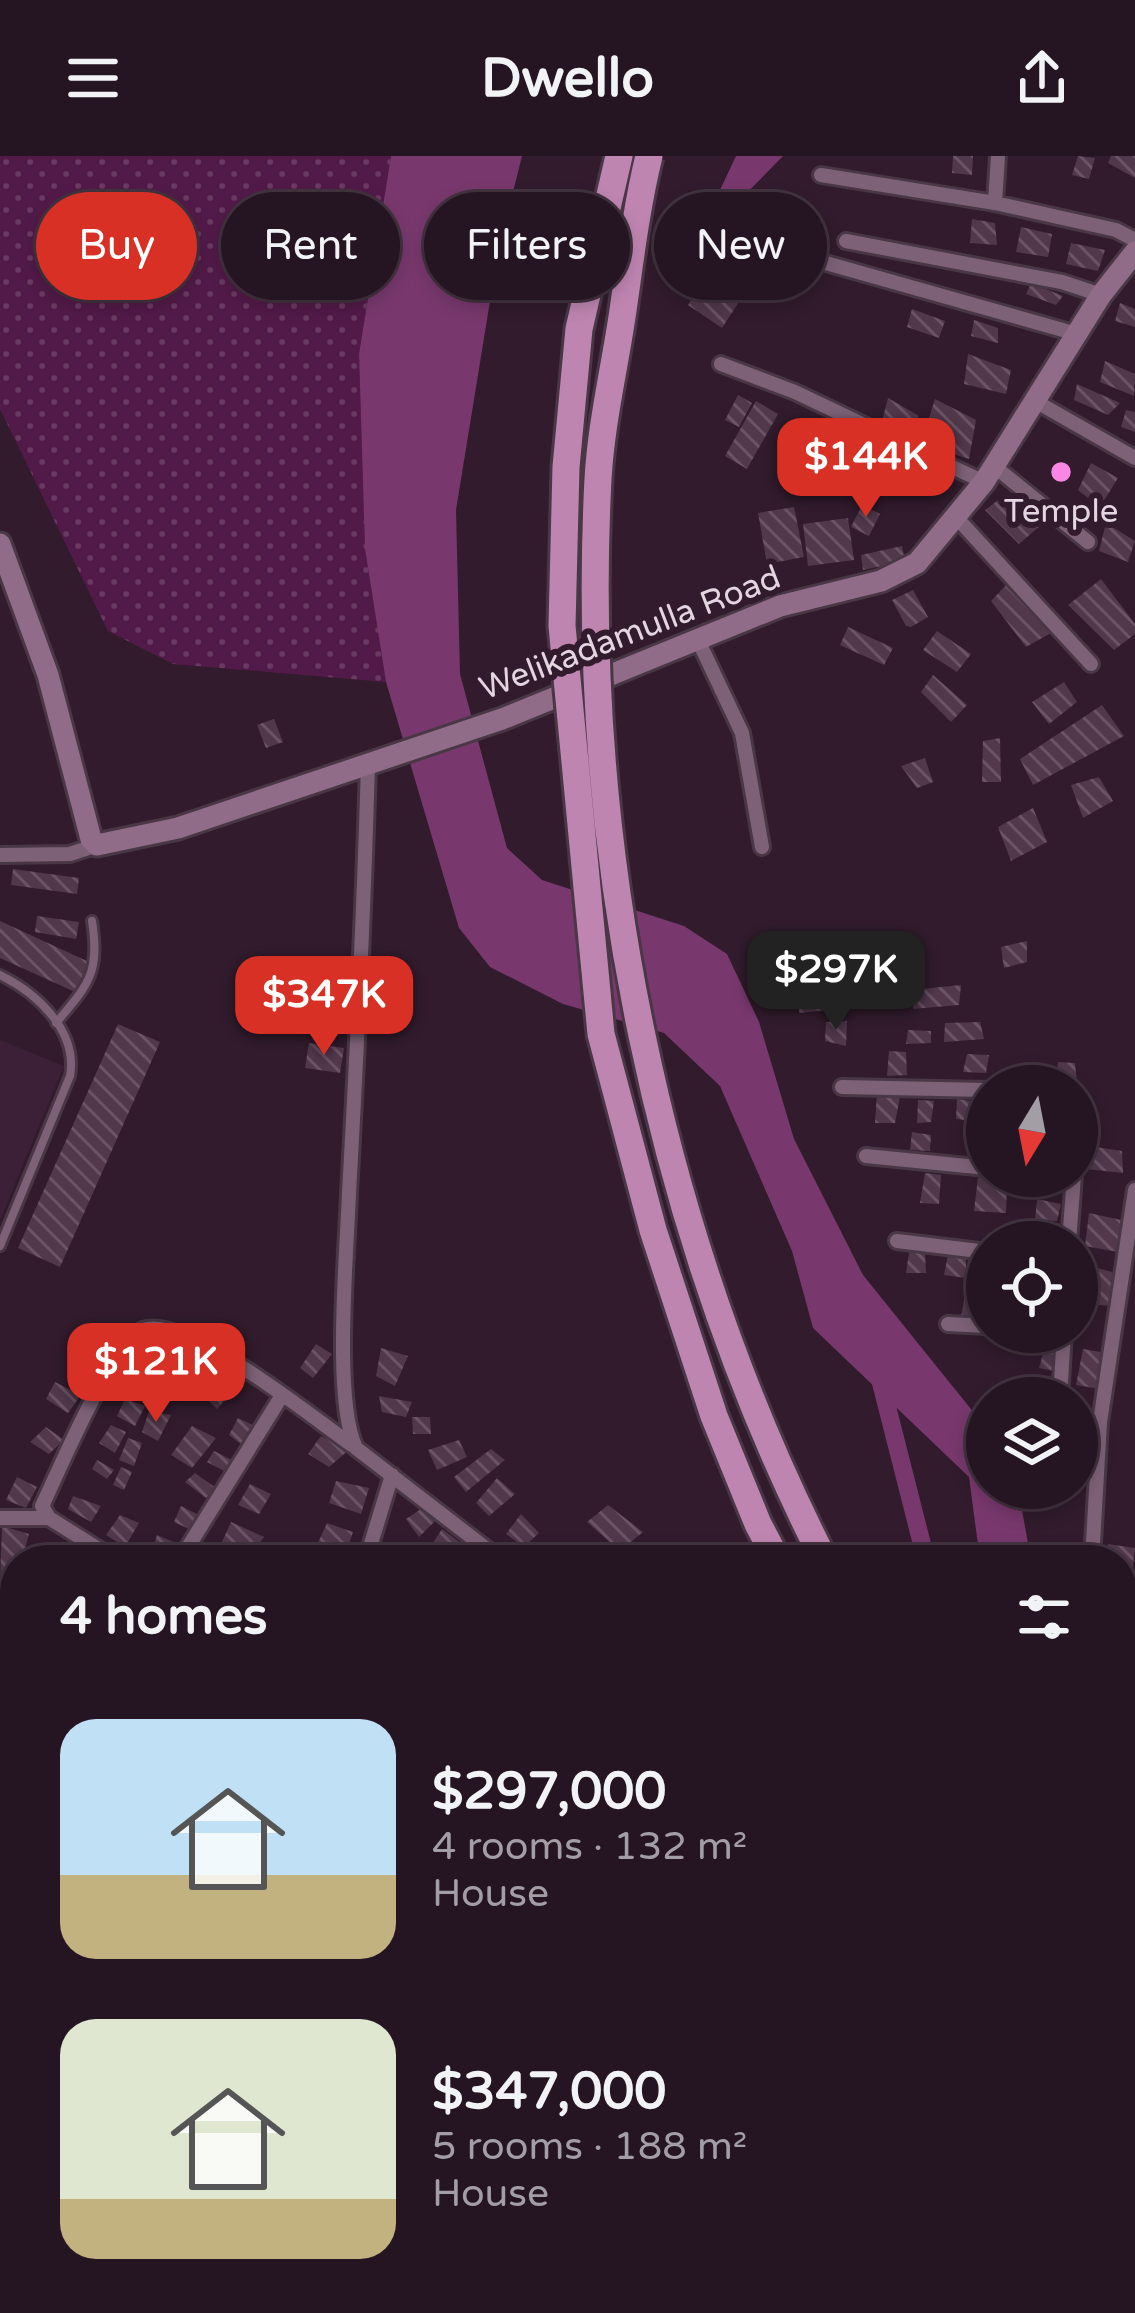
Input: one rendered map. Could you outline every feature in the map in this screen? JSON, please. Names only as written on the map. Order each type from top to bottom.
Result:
[{"type":"highway","points":[[619,156],[578,329],[566,466],[562,626],[601,1034],[653,1230],[700,1375],[769,1545]]},
{"type":"highway","points":[[649,156],[598,474],[595,608],[608,815],[641,1036],[718,1320],[816,1545]]},
{"type":"street","points":[[995,202],[998,156]]},
{"type":"street","points":[[821,175],[995,202],[1116,230],[1133,254]]},
{"type":"street","points":[[846,241],[1062,282],[1101,295]]},
{"type":"street","name":"Welikadamulla Road","points":[[0,855],[70,854],[178,828],[502,719],[780,607],[881,581],[917,563],[989,474],[1101,295],[1133,254]]},
{"type":"street","points":[[827,263],[1077,334]]},
{"type":"street","points":[[721,364],[989,474],[1088,542]]},
{"type":"street","points":[[1035,401],[1135,458]]},
{"type":"street","points":[[956,518],[1091,664]]},
{"type":"street","points":[[0,544],[48,675],[91,839],[97,845]]},
{"type":"street","points":[[698,640],[742,733],[762,848]]},
{"type":"street","points":[[356,1448],[350,1434],[345,1375],[345,1280],[368,764]]},
{"type":"street","points":[[842,1087],[966,1090]]},
{"type":"street","points":[[866,1156],[966,1166]]},
{"type":"street","points":[[1093,1545],[1100,1422],[1135,1190]]},
{"type":"street","points":[[897,1241],[966,1249]]},
{"type":"street","points":[[948,1324],[966,1325]]},
{"type":"street","points":[[92,1545],[49,1518],[42,1506],[100,1387],[126,1343],[144,1329],[168,1330],[217,1348],[482,1545]]},
{"type":"street","points":[[189,1545],[281,1397]]},
{"type":"street","points":[[371,1545],[392,1475]]},
{"type":"street","points":[[0,1518],[49,1518]]},
{"type":"lane","points":[[56,1023],[88,986],[96,963],[92,921]]},
{"type":"lane","points":[[0,975],[32,994],[56,1023],[73,1061],[0,1246]]},
{"type":"shaded area","points":[[0,156],[391,156],[385,192],[221,192],[221,300],[368,300],[359,354],[365,549],[386,682],[173,664],[108,631],[0,409]]},
{"type":"shaded area","points":[[391,156],[522,156],[513,192],[424,192],[424,300],[490,300],[456,510],[460,674],[507,848],[542,880],[684,926],[727,954],[759,1022],[794,1139],[863,1275],[966,1403],[966,1474],[813,1328],[792,1251],[720,1086],[664,1033],[563,1004],[490,967],[459,928],[386,682],[365,549],[359,354],[368,300],[400,300],[400,192],[385,192]]},
{"type":"shaded area","points":[[736,156],[783,156],[748,192],[719,192]]},
{"type":"shaded area","points":[[0,1040],[64,1066],[0,1220]]},
{"type":"shaded area","points":[[973,1509],[1022,1509],[1028,1545],[978,1545]]},
{"type":"building","points":[[953,156],[973,156],[972,175],[952,173]]},
{"type":"building","points":[[1078,156],[1095,158],[1089,179],[1072,175]]},
{"type":"building","points":[[1111,156],[1135,156],[1135,178],[1108,163]]},
{"type":"building","points":[[972,219],[995,223],[997,245],[970,243]]},
{"type":"building","points":[[1021,227],[1052,234],[1048,257],[1016,252]]},
{"type":"building","points":[[1071,243],[1105,250],[1098,271],[1066,264]]},
{"type":"building","points":[[1031,283],[1063,296],[1056,305],[1026,294]]},
{"type":"building","points":[[691,300],[740,300],[722,328],[688,305]]},
{"type":"building","points":[[1120,303],[1135,309],[1135,327],[1115,321]]},
{"type":"building","points":[[912,309],[945,321],[939,338],[907,327]]},
{"type":"building","points":[[974,320],[998,328],[998,343],[971,336]]},
{"type":"building","points":[[968,354],[1011,370],[1006,394],[964,384]]},
{"type":"building","points":[[1105,361],[1135,374],[1134,396],[1100,382]]},
{"type":"building","points":[[1077,384],[1120,403],[1108,415],[1074,400]]},
{"type":"building","points":[[738,395],[752,403],[739,427],[725,420]]},
{"type":"building","points":[[888,398],[919,416],[907,434],[881,425]]},
{"type":"building","points":[[935,399],[976,420],[969,459],[921,444]]},
{"type":"building","points":[[756,401],[778,414],[747,469],[725,456]]},
{"type":"building","points":[[1126,410],[1135,412],[1135,432],[1121,427]]},
{"type":"building","points":[[845,455],[876,476],[863,494],[833,474]]},
{"type":"building","points":[[1091,463],[1118,478],[1100,507],[1078,490]]},
{"type":"building","points":[[1005,495],[1041,525],[1019,544],[985,510]]},
{"type":"building","points":[[862,505],[880,514],[869,536],[851,527]]},
{"type":"building","points":[[794,507],[804,557],[767,564],[758,513]]},
{"type":"building","points":[[848,518],[854,560],[808,566],[803,524]]},
{"type":"building","points":[[1106,523],[1135,541],[1128,562],[1099,551]]},
{"type":"building","points":[[902,546],[905,561],[863,570],[861,555]]},
{"type":"building","points":[[1101,579],[1135,624],[1135,634],[1114,650],[1068,605]]},
{"type":"building","points":[[1007,584],[1051,633],[1026,647],[991,601]]},
{"type":"building","points":[[913,590],[928,617],[911,627],[892,600]]},
{"type":"building","points":[[848,627],[893,648],[884,665],[840,645]]},
{"type":"building","points":[[937,631],[971,654],[957,672],[923,650]]},
{"type":"building","points":[[933,675],[967,705],[951,722],[921,692]]},
{"type":"building","points":[[1064,682],[1077,702],[1049,724],[1032,702]]},
{"type":"building","points":[[1102,705],[1124,736],[1033,785],[1020,759]]},
{"type":"building","points":[[274,719],[283,742],[266,748],[257,725]]},
{"type":"building","points":[[1000,738],[1001,782],[982,782],[983,741]]},
{"type":"building","points":[[925,758],[933,782],[917,788],[901,766]]},
{"type":"building","points":[[1099,777],[1113,801],[1083,818],[1071,785]]},
{"type":"building","points":[[1033,808],[1047,842],[1011,861],[998,827]]},
{"type":"building","points":[[13,869],[79,878],[77,894],[11,885]]},
{"type":"building","points":[[37,916],[79,922],[76,939],[35,932]]},
{"type":"building","points":[[0,921],[89,962],[75,992],[0,958]]},
{"type":"building","points":[[1027,941],[1027,962],[1004,968],[1001,947]]},
{"type":"building","points":[[961,985],[959,1005],[913,1009],[912,990]]},
{"type":"building","points":[[839,986],[841,1009],[799,1013],[800,989]]},
{"type":"building","points":[[862,988],[902,988],[900,1007],[867,1007]]},
{"type":"building","points":[[847,1021],[846,1046],[825,1041],[826,1022]]},
{"type":"building","points":[[980,1022],[984,1039],[944,1042],[945,1023]]},
{"type":"building","points":[[118,1024],[160,1042],[60,1267],[18,1248]]},
{"type":"building","points":[[908,1030],[931,1031],[931,1043],[906,1044]]},
{"type":"building","points":[[309,1043],[344,1048],[340,1073],[305,1068]]},
{"type":"building","points":[[889,1051],[906,1052],[907,1075],[887,1076]]},
{"type":"building","points":[[967,1054],[989,1055],[987,1065],[966,1065],[963,1072]]},
{"type":"building","points":[[877,1092],[900,1096],[895,1123],[875,1123]]},
{"type":"building","points":[[957,1099],[966,1100],[966,1120],[956,1119]]},
{"type":"building","points":[[918,1100],[934,1101],[931,1122],[917,1123]]},
{"type":"building","points":[[912,1132],[931,1135],[930,1151],[910,1150]]},
{"type":"building","points":[[1098,1147],[1122,1151],[1123,1173],[1098,1170]]},
{"type":"building","points":[[925,1173],[941,1175],[939,1204],[920,1203]]},
{"type":"building","points":[[976,1197],[1007,1197],[1006,1213],[974,1211]]},
{"type":"building","points":[[1037,1199],[1061,1204],[1057,1221],[1035,1220]]},
{"type":"building","points":[[1089,1213],[1121,1220],[1118,1252],[1098,1248],[1098,1221],[1088,1221]]},
{"type":"building","points":[[909,1253],[925,1253],[926,1273],[906,1273]]},
{"type":"building","points":[[948,1255],[966,1258],[966,1278],[944,1275]]},
{"type":"building","points":[[1098,1268],[1116,1273],[1111,1306],[1098,1305]]},
{"type":"building","points":[[316,1344],[332,1354],[313,1378],[300,1368]]},
{"type":"building","points":[[92,1345],[107,1363],[88,1381],[73,1358]]},
{"type":"building","points":[[381,1348],[408,1356],[395,1386],[376,1376]]},
{"type":"building","points":[[1043,1353],[1058,1353],[1054,1371],[1039,1368]]},
{"type":"building","points":[[1082,1353],[1106,1353],[1100,1389],[1098,1377],[1078,1377]]},
{"type":"building","points":[[147,1357],[176,1370],[159,1397],[137,1384]]},
{"type":"building","points":[[188,1366],[209,1377],[192,1397],[173,1388]]},
{"type":"building","points":[[217,1380],[232,1392],[217,1409],[203,1395]]},
{"type":"building","points":[[55,1382],[81,1395],[68,1413],[46,1399]]},
{"type":"building","points":[[379,1396],[412,1402],[406,1417],[382,1412]]},
{"type":"building","points":[[125,1399],[145,1406],[135,1426],[117,1416]]},
{"type":"building","points":[[149,1411],[171,1415],[158,1441],[142,1432]]},
{"type":"building","points":[[412,1417],[430,1417],[431,1434],[413,1434]]},
{"type":"building","points":[[238,1418],[257,1427],[242,1445],[229,1435]]},
{"type":"building","points":[[111,1425],[126,1432],[115,1453],[99,1443]]},
{"type":"building","points":[[192,1426],[216,1438],[192,1468],[171,1455]]},
{"type":"building","points":[[46,1427],[64,1440],[49,1454],[30,1442]]},
{"type":"building","points":[[321,1436],[350,1449],[329,1467],[308,1454]]},
{"type":"building","points":[[128,1438],[142,1443],[134,1466],[119,1460]]},
{"type":"building","points":[[459,1440],[467,1457],[437,1470],[428,1450]]},
{"type":"building","points":[[491,1449],[505,1460],[466,1492],[454,1477]]},
{"type":"building","points":[[214,1451],[234,1461],[228,1473],[207,1462]]},
{"type":"building","points":[[97,1460],[114,1470],[107,1479],[92,1469]]},
{"type":"building","points":[[121,1467],[132,1472],[124,1490],[113,1485]]},
{"type":"building","points":[[195,1473],[216,1488],[206,1498],[185,1482]]},
{"type":"building","points":[[17,1477],[37,1487],[26,1508],[6,1500]]},
{"type":"building","points":[[497,1478],[515,1494],[489,1516],[476,1503]]},
{"type":"building","points":[[336,1481],[369,1488],[361,1514],[329,1503]]},
{"type":"building","points":[[250,1484],[271,1494],[259,1514],[238,1505]]},
{"type":"building","points":[[73,1496],[101,1506],[91,1522],[68,1509]]},
{"type":"building","points":[[608,1505],[643,1532],[627,1545],[613,1545],[587,1522]]},
{"type":"building","points":[[181,1506],[201,1516],[191,1530],[174,1522]]},
{"type":"building","points":[[424,1507],[437,1519],[419,1537],[406,1519]]},
{"type":"building","points":[[521,1514],[539,1533],[526,1545],[506,1534]]},
{"type":"building","points":[[120,1515],[139,1523],[126,1545],[106,1535]]},
{"type":"building","points":[[231,1522],[264,1537],[258,1545],[221,1544]]},
{"type":"building","points":[[327,1523],[353,1532],[349,1545],[317,1545]]},
{"type":"building","points":[[2,1526],[29,1534],[26,1545],[1,1545]]},
{"type":"building","points":[[442,1529],[464,1545],[432,1545]]},
{"type":"building","points":[[157,1535],[178,1544],[178,1545],[154,1545]]},
{"type":"waterway","points":[[880,1379],[922,1545]]},
{"type":"place","name":"Temple","points":[[1061,472]]}]
